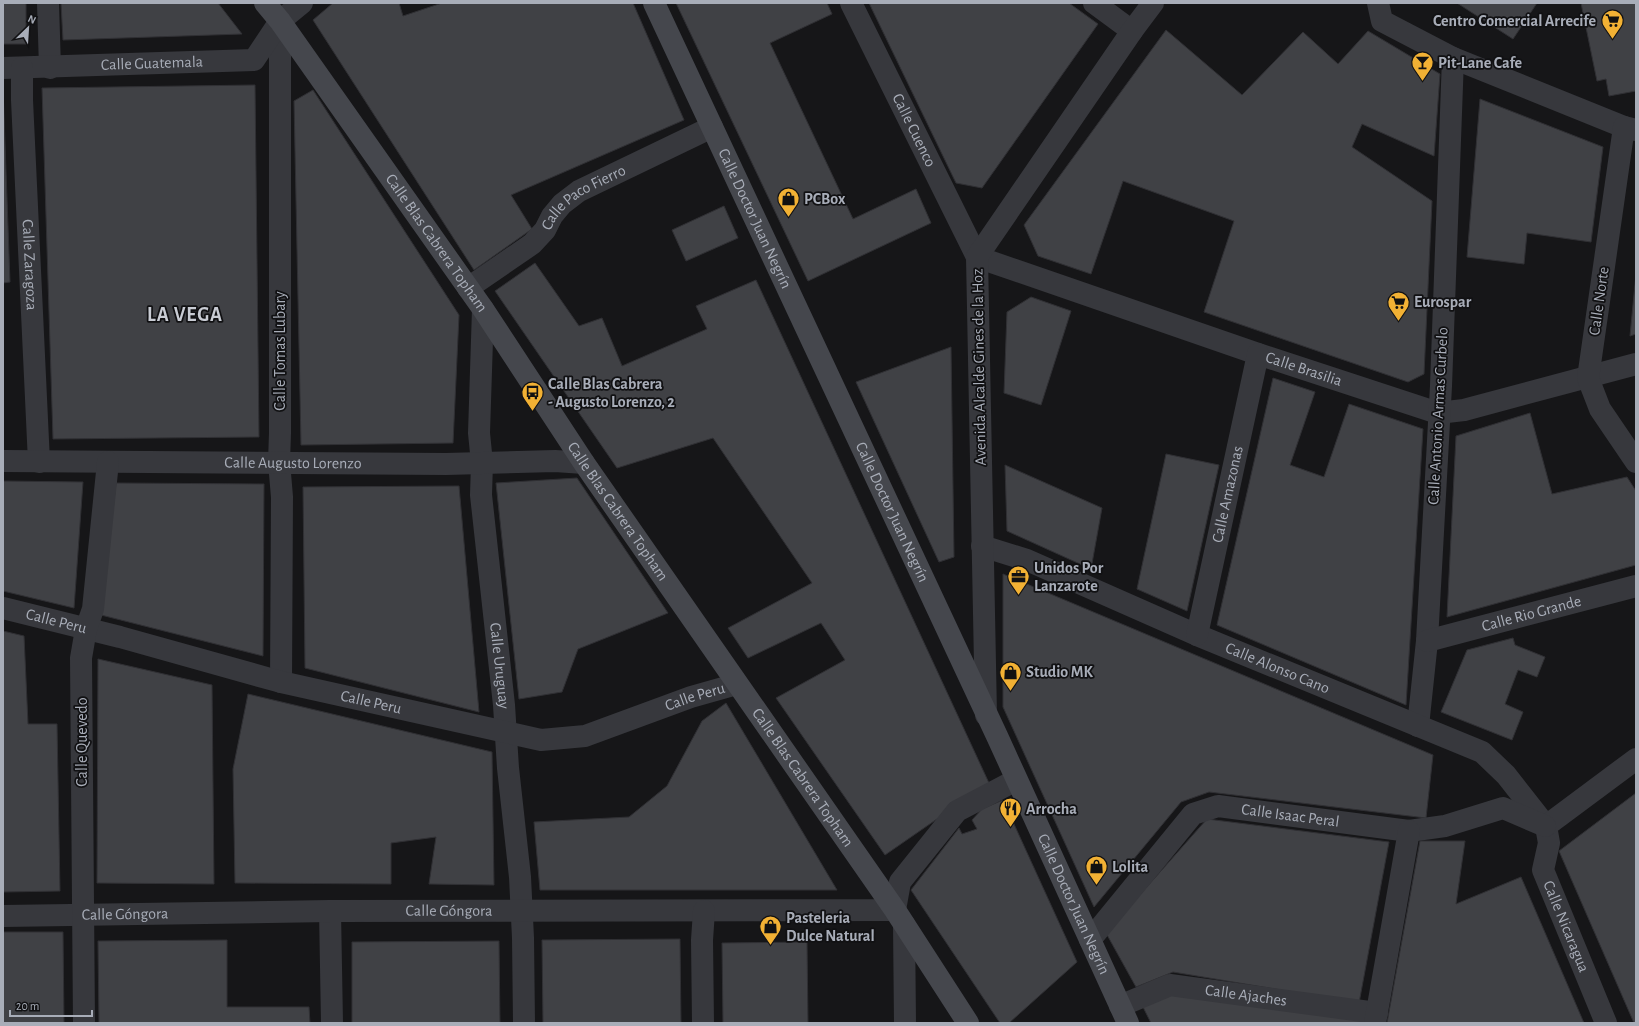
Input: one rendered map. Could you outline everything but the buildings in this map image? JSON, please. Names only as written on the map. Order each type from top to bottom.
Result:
[{"type":"main road","name":"Calle Blas Cabrera Topham","points":[[264,3],[280,21],[483,309],[584,463],[899,917],[968,1023]]},
{"type":"main road","name":"Calle Doctor Juan Negrín","points":[[654,3],[1124,1014]]},
{"type":"street","points":[[48,3],[50,68]]},
{"type":"street","points":[[280,21],[302,3]]},
{"type":"street","name":"Calle Cuenco","points":[[851,3],[977,257]]},
{"type":"street","points":[[1094,3],[1132,31]]},
{"type":"street","name":"Avenida Alcalde Gines de la Hoz","points":[[986,715],[977,257],[1132,31],[1153,3]]},
{"type":"street","points":[[1378,3],[1382,21],[1454,58],[1630,128]]},
{"type":"street","name":"Calle Guatemala","points":[[12,68],[50,68],[254,60],[280,21]]},
{"type":"street","name":"Calle Tomas Lubary","points":[[280,21],[279,462],[282,505],[281,682]]},
{"type":"street","name":"Calle Antonio Armas Curbelo","points":[[1418,726],[1426,641],[1438,413],[1441,386],[1454,58]]},
{"type":"street","name":"Calle Zaragoza","points":[[12,68],[22,100],[39,462]]},
{"type":"street","name":"Calle Paco Fierro","points":[[468,288],[532,244],[545,230],[552,216],[562,204],[579,191],[712,127]]},
{"type":"street","name":"Calle Norte","points":[[1630,128],[1588,378],[1600,409],[1636,462]]},
{"type":"street","name":"Calle Brasilia","points":[[977,257],[1258,354],[1438,413],[1464,410],[1636,364]]},
{"type":"street","name":"Calle Uruguay","points":[[483,309],[479,433],[482,463],[481,495],[506,733],[522,912],[524,1023]]},
{"type":"street","name":"Calle Amazonas","points":[[1197,635],[1258,354]]},
{"type":"street","name":"Calle Augusto Lorenzo","points":[[3,461],[482,463],[555,461],[584,463]]},
{"type":"street","name":"Calle Quevedo","points":[[84,1023],[81,658],[86,629],[93,609],[108,462]]},
{"type":"street","name":"Calle Alonso Cano","points":[[982,546],[1027,560],[1197,635],[1482,752],[1506,775],[1546,826]]},
{"type":"street","name":"Calle Rio Grande","points":[[1426,641],[1636,586]]},
{"type":"street","name":"Calle Peru","points":[[3,608],[281,682],[541,740],[585,736],[691,697],[737,684]]},
{"type":"street","points":[[1546,826],[1636,759]]},
{"type":"street","points":[[905,1023],[899,917],[900,882],[957,811],[1016,780]]},
{"type":"street","name":"Calle Isaac Peral","points":[[1090,940],[1193,814],[1218,806],[1409,831],[1445,826],[1503,808],[1546,826]]},
{"type":"street","name":"Calle Nicaragua","points":[[1546,826],[1549,842],[1543,870],[1606,1023]]},
{"type":"street","points":[[1376,1018],[1409,831]]},
{"type":"street","points":[[330,911],[332,1023]]},
{"type":"street","name":"Calle Góngora","points":[[3,916],[330,911],[704,911],[899,917]]},
{"type":"street","points":[[703,1023],[702,940],[704,911]]},
{"type":"street","name":"Calle Ajaches","points":[[1124,1014],[1170,985],[1376,1018]]},
{"type":"place","name":"Centro Comercial Arrecife","points":[[1612,40]]},
{"type":"place","name":"Pit-Lane Cafe","points":[[1423,82]]},
{"type":"place","name":"PCBox","points":[[789,218]]},
{"type":"place","name":"Eurospar","points":[[1399,322]]},
{"type":"place","name":"Calle Blas Cabrera - Augusto Lorenzo, 2","points":[[533,412]]},
{"type":"place","name":"Unidos Por Lanzarote","points":[[1018,596]]},
{"type":"place","name":"Studio MK","points":[[1010,692]]},
{"type":"place","name":"Arrocha","points":[[1010,828]]},
{"type":"place","name":"Lolita","points":[[1097,886]]},
{"type":"place","name":"Pasteleria Dulce Natural","points":[[771,946]]},
{"type":"district","name":"LA VEGA","points":[[185,315]]}]
